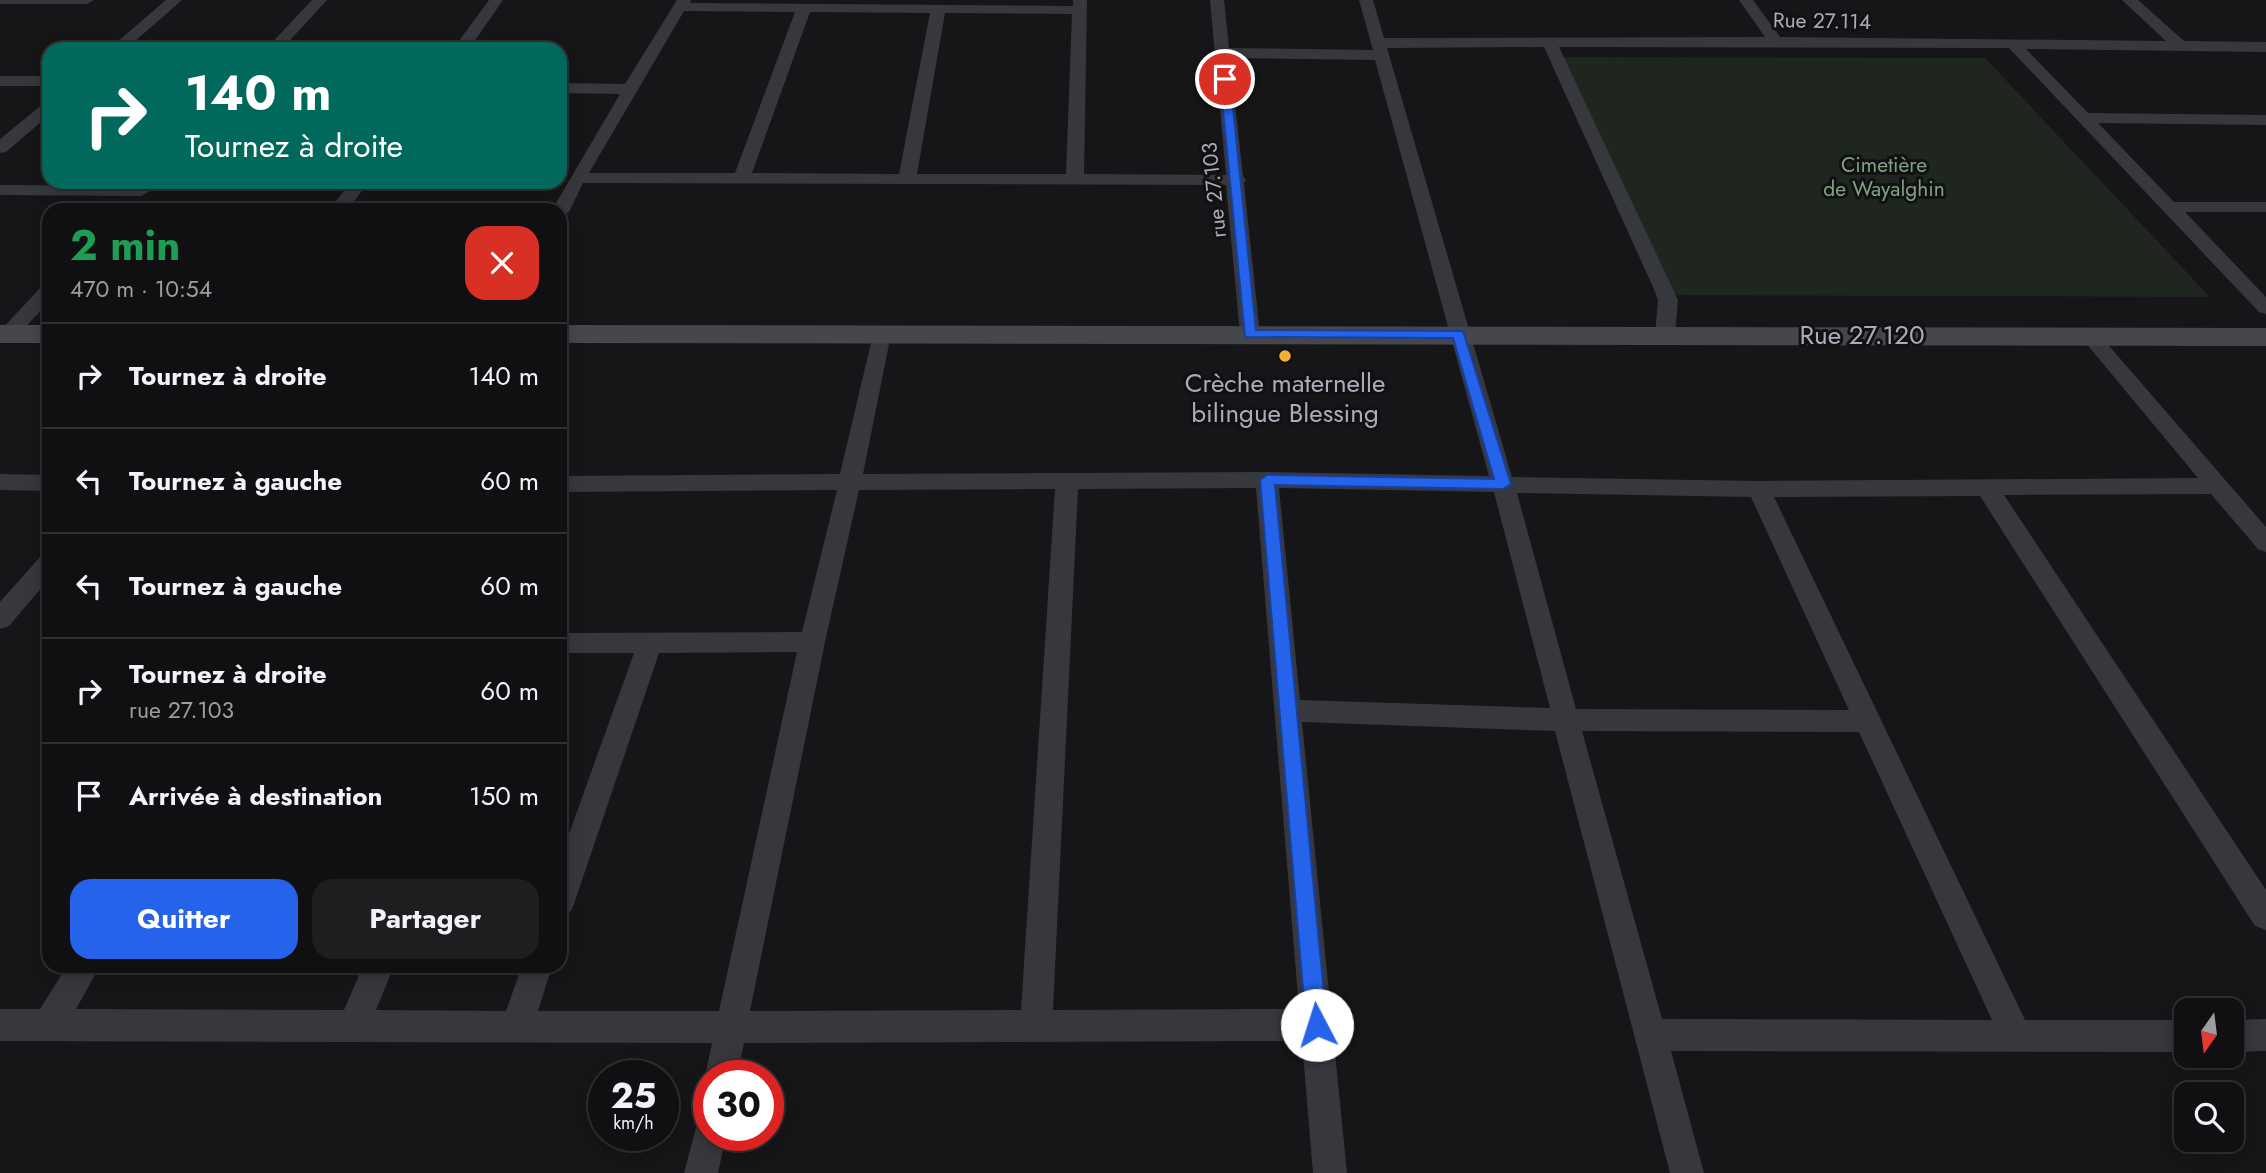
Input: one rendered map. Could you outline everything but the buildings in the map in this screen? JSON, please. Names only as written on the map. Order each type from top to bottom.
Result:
[{"type":"street","points":[[0,0],[87,0]]},
{"type":"street","points":[[125,42],[175,0]]},
{"type":"street","points":[[281,42],[320,0]]},
{"type":"street","points":[[466,42],[496,0]]},
{"type":"street","name":"rue 27.103","points":[[1217,0],[1237,180],[1250,334]]},
{"type":"street","points":[[1366,0],[1458,334],[1503,484],[1687,1173]]},
{"type":"street","points":[[1746,0],[1776,41]]},
{"type":"street","points":[[2129,0],[2180,46]]},
{"type":"street","points":[[564,203],[682,4],[938,9],[1080,5],[1075,180]]},
{"type":"street","points":[[742,177],[804,8]]},
{"type":"street","points":[[907,179],[938,9]]},
{"type":"street","name":"Rue 27.114","points":[[1223,53],[1549,42],[1776,41],[2266,47]]},
{"type":"street","points":[[1549,42],[1663,287],[1668,300],[1665,334]]},
{"type":"street","points":[[2014,45],[2173,207],[2266,308]]},
{"type":"street","points":[[0,81],[42,81]]},
{"type":"street","points":[[567,88],[630,89]]},
{"type":"street","points":[[0,148],[42,113]]},
{"type":"street","points":[[2085,118],[2266,120]]},
{"type":"street","points":[[577,178],[1237,180]]},
{"type":"street","points":[[0,190],[42,189]]},
{"type":"street","points":[[129,203],[142,189]]},
{"type":"street","points":[[344,203],[354,189]]},
{"type":"street","points":[[2173,207],[2266,207]]},
{"type":"street","points":[[4,334],[42,297]]},
{"type":"street","points":[[4,334],[42,334]]},
{"type":"street","name":"Rue 27.120","points":[[567,334],[2266,337]]},
{"type":"street","points":[[725,1060],[812,642],[850,482],[881,334]]},
{"type":"street","points":[[2090,336],[2266,543]]},
{"type":"street","points":[[1036,1027],[1067,480]]},
{"type":"street","points":[[567,484],[1267,480],[1759,489],[2219,486]]},
{"type":"street","points":[[1267,480],[1330,1173]]},
{"type":"street","points":[[0,482],[42,483]]},
{"type":"street","points":[[1986,486],[2266,916]]},
{"type":"street","points":[[1759,489],[2016,1036]]},
{"type":"street","points":[[0,619],[42,571]]},
{"type":"street","points":[[567,643],[649,645],[812,642]]},
{"type":"street","points":[[567,881],[649,645]]},
{"type":"street","points":[[1288,711],[1566,720],[1868,721]]},
{"type":"street","points":[[48,1025],[81,973]]},
{"type":"street","points":[[353,1027],[376,973]]},
{"type":"street","points":[[516,1027],[535,973]]},
{"type":"street","points":[[0,1026],[1317,1025]]},
{"type":"street","points":[[1650,1035],[2174,1036]]},
{"type":"street","points":[[2244,1035],[2266,1035]]},
{"type":"street","points":[[701,1173],[706,1151]]},
{"type":"green space","name":"Cimetière de Wayalghin","points":[[1559,57],[1985,58],[2210,297],[1671,295]]},
{"type":"place","name":"Crèche maternelle bilingue Blessing","points":[[1285,356]]},
{"type":"route","points":[[1225,79],[1250,334],[1458,334],[1503,484],[1267,480],[1317,1025]]}]
